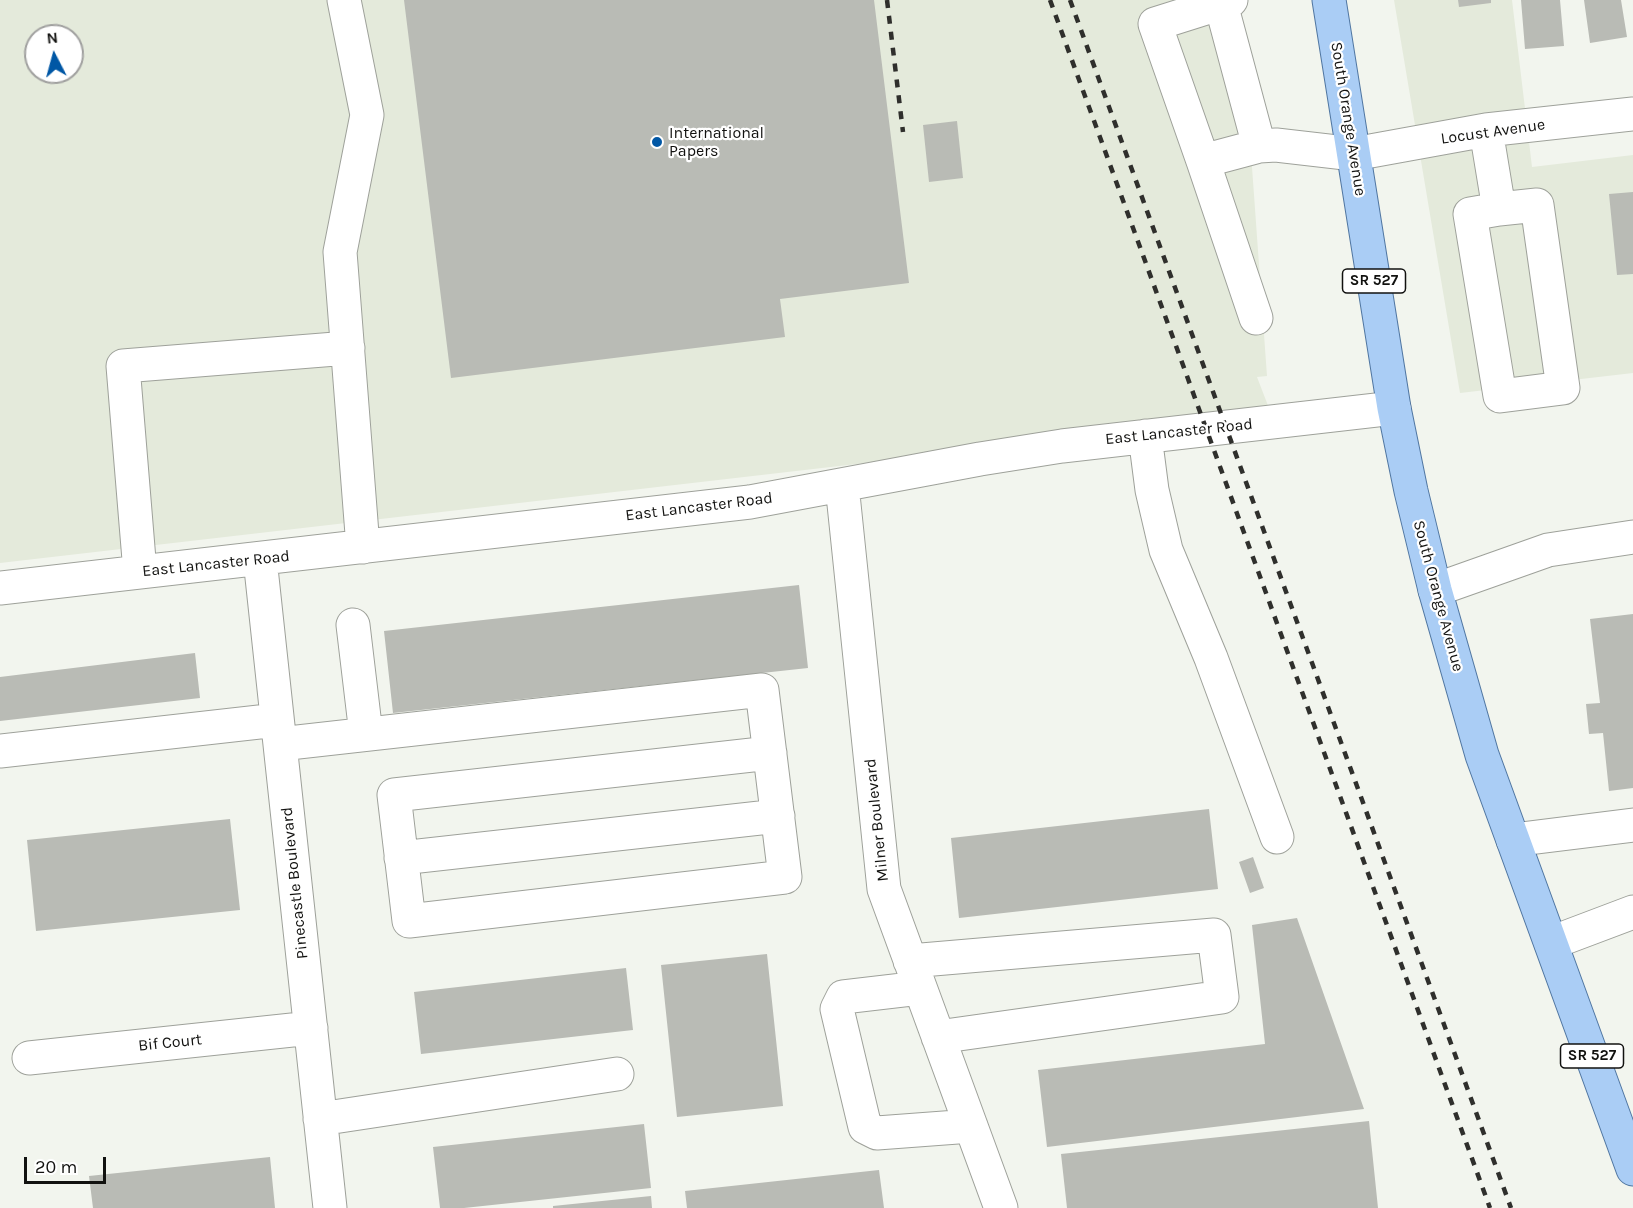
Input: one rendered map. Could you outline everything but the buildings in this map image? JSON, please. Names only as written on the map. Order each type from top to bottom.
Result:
[{"type":"main road","name":"South Orange Avenue","points":[[1329,0],[1394,408],[1435,590],[1482,754],[1633,1169]]},
{"type":"street","points":[[345,0],[367,115],[340,252],[363,547]]},
{"type":"street","points":[[1256,318],[1155,24],[1226,2],[1259,146]]},
{"type":"street","name":"Locust Avenue","points":[[1203,161],[1259,146],[1297,146],[1354,154],[1486,130],[1633,114]]},
{"type":"street","points":[[1486,130],[1499,210]]},
{"type":"street","points":[[1537,205],[1563,388],[1500,396],[1470,213],[1499,210],[1537,205]]},
{"type":"street","points":[[140,572],[123,366],[348,348]]},
{"type":"street","name":"East Lancaster Road","points":[[0,588],[750,502],[1062,446],[1394,408]]},
{"type":"street","points":[[1145,436],[1152,490],[1167,550],[1211,658],[1277,837]]},
{"type":"street","name":"Milner Boulevard","points":[[842,485],[884,889],[1001,1208]]},
{"type":"street","points":[[1435,590],[1548,550],[1633,537]]},
{"type":"street","name":"Pinecastle Boulevard","points":[[260,559],[330,1208]]},
{"type":"street","points":[[353,625],[366,734]]},
{"type":"street","points":[[0,751],[279,732],[366,734],[762,690],[770,753],[778,816],[785,877],[409,921],[394,795],[770,753]]},
{"type":"street","points":[[401,858],[778,816]]},
{"type":"street","points":[[1513,840],[1633,825]]},
{"type":"street","points":[[1551,943],[1633,912]]},
{"type":"street","points":[[938,1037],[1222,997],[1214,935],[915,974],[843,997],[837,1009],[865,1127],[877,1133],[971,1126]]},
{"type":"street","name":"Bif Court","points":[[29,1058],[311,1028]]},
{"type":"street","points":[[320,1119],[616,1074]]},
{"type":"shaded area","points":[[0,0],[1240,0],[1267,376],[1257,377],[1272,416],[0,563]]},
{"type":"shaded area","points":[[1394,0],[1512,0],[1532,167],[1633,155],[1633,373],[1460,393]]},
{"type":"railway","points":[[887,0],[903,132]]},
{"type":"railway","points":[[1050,0],[1490,1208]]},
{"type":"railway","points":[[1070,0],[1511,1208]]},
{"type":"place","name":"International Papers","points":[[657,142]]}]
